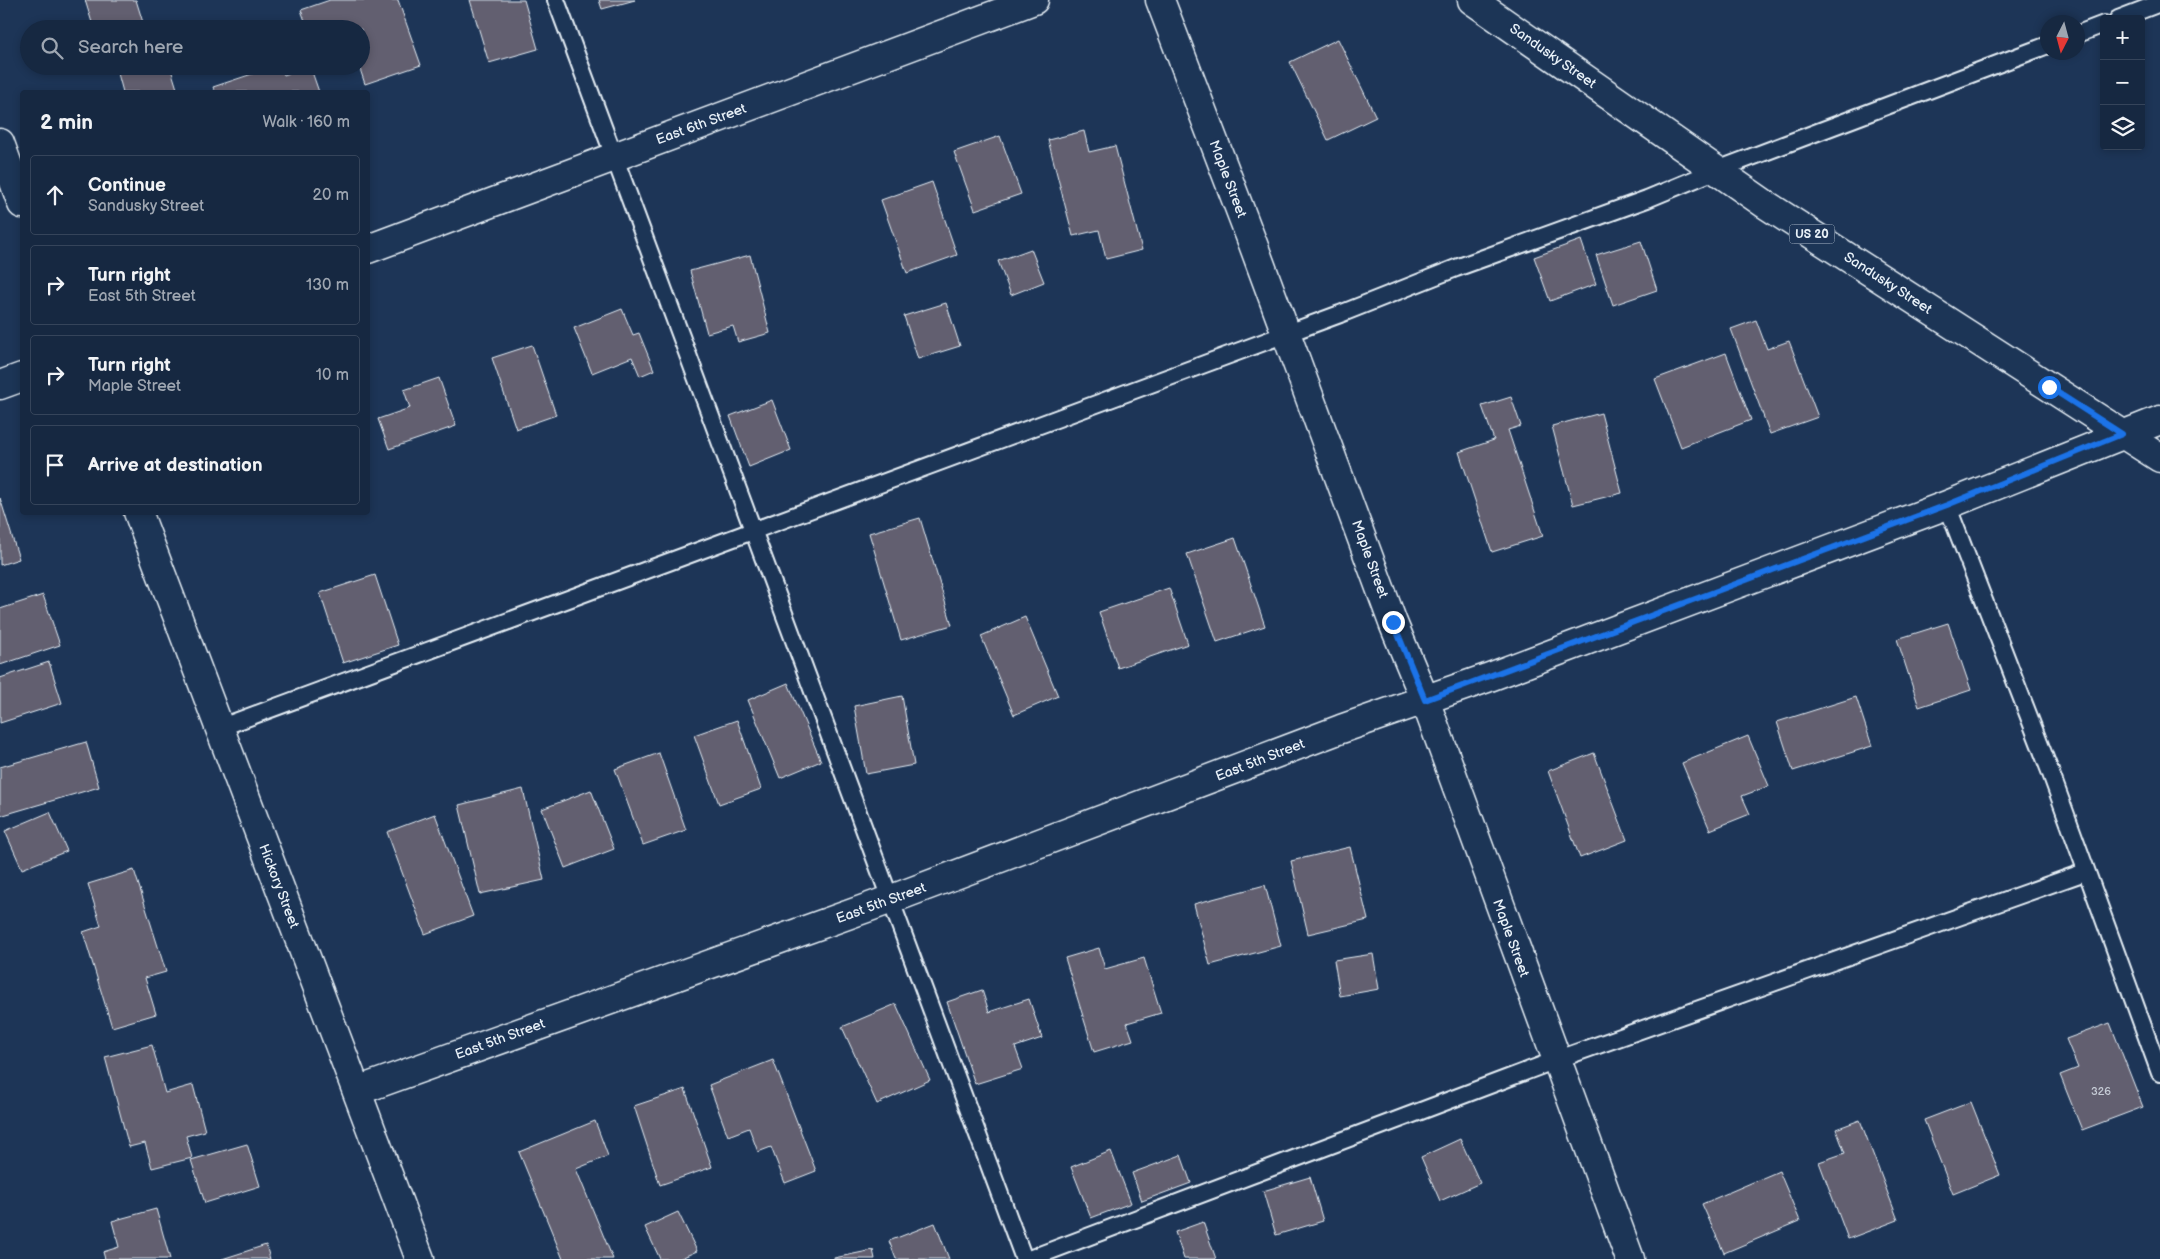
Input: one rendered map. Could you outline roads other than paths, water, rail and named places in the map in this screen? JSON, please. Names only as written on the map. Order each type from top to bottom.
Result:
[{"type":"street","name":"East 6th Street","points":[[370,248],[1034,0]]},
{"type":"street","name":"Maple Street","points":[[1160,0],[1393,622],[1425,700],[1630,1259]]},
{"type":"street","name":"Sandusky Street","points":[[1472,0],[1765,204],[2160,458]]},
{"type":"street","points":[[0,143],[20,198]]},
{"type":"street","points":[[0,385],[20,378]]},
{"type":"street","name":"East 5th Street","points":[[357,1091],[889,900],[1341,729],[1425,700],[1947,505],[2160,420]]},
{"type":"street","name":"Hickory Street","points":[[139,515],[420,1259]]},
{"type":"lane","points":[[556,0],[1024,1259]]},
{"type":"lane","points":[[2128,15],[2160,3]]},
{"type":"lane","points":[[2085,31],[2100,26]]},
{"type":"lane","points":[[219,728],[1286,333],[1465,264],[1647,199],[1717,170],[2040,49]]},
{"type":"lane","points":[[1947,505],[2050,772],[2160,1073]]},
{"type":"lane","points":[[1029,1259],[1556,1060],[2085,872]]}]
